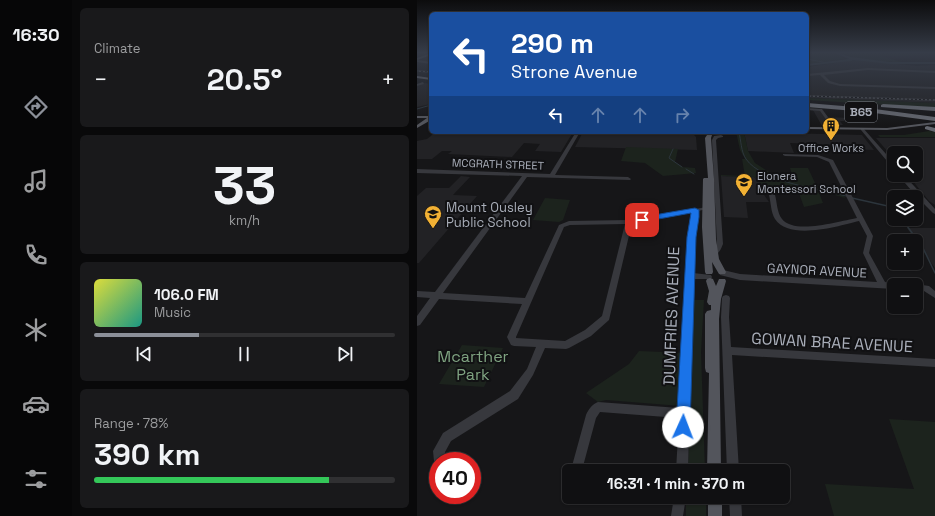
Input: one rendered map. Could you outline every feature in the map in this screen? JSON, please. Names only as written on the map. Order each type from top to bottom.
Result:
[{"type":"highway","points":[[418,77],[429,78]]},
{"type":"highway","points":[[809,105],[876,108],[935,116]]},
{"type":"highway","points":[[809,105],[867,110],[935,119]]},
{"type":"highway","name":"B65","points":[[809,105],[934,109]]},
{"type":"highway","name":"B65","points":[[809,105],[914,120],[933,127]]},
{"type":"highway","points":[[914,120],[919,123],[917,126]]},
{"type":"main road","points":[[417,117],[429,117]]},
{"type":"main road","points":[[417,127],[429,118]]},
{"type":"main road","points":[[864,131],[917,126],[933,127]]},
{"type":"main road","points":[[809,129],[900,131],[933,127]]},
{"type":"main road","points":[[704,134],[703,137],[705,208],[709,276],[713,294],[709,344],[713,401]]},
{"type":"main road","points":[[710,134],[708,136],[711,149],[714,253],[716,262],[723,277],[718,295],[715,318],[713,401],[714,464]]},
{"type":"main road","points":[[709,276],[715,270],[723,277]]},
{"type":"main road","points":[[709,276],[715,283],[723,277]]},
{"type":"main road","points":[[715,504],[715,516]]},
{"type":"street","points":[[824,77],[829,82],[840,85],[935,88]]},
{"type":"street","points":[[417,82],[423,83],[417,85]]},
{"type":"street","points":[[809,106],[821,110],[831,129]]},
{"type":"street","points":[[864,131],[887,158]]},
{"type":"street","name":"MCGRATH STREET","points":[[417,171],[552,176],[577,134]]},
{"type":"street","points":[[711,149],[714,139],[721,136]]},
{"type":"street","points":[[785,155],[818,156],[831,161],[871,236],[866,253],[882,285]]},
{"type":"street","points":[[417,322],[526,175]]},
{"type":"street","points":[[552,176],[628,179]]},
{"type":"street","points":[[907,182],[935,212]]},
{"type":"street","points":[[771,195],[778,220],[783,225],[793,228],[811,229],[861,219]]},
{"type":"street","points":[[629,222],[606,318],[588,333],[566,346],[514,342],[511,337],[561,226],[569,223],[629,222],[705,208]]},
{"type":"street","name":"DUMFRIES AVENUE","points":[[682,464],[691,237],[695,210]]},
{"type":"street","points":[[690,276],[709,276]]},
{"type":"street","name":"GAYNOR AVENUE","points":[[723,277],[887,285]]},
{"type":"street","points":[[923,288],[926,288],[935,295]]},
{"type":"street","points":[[417,294],[528,301]]},
{"type":"street","points":[[726,298],[725,317],[733,464]]},
{"type":"street","points":[[439,452],[447,437],[514,395],[530,372],[542,344]]},
{"type":"street","name":"GOWAN BRAE AVENUE","points":[[727,351],[935,363]]},
{"type":"street","points":[[579,464],[591,415],[598,407],[684,413]]},
{"type":"street","points":[[677,516],[679,504]]},
{"type":"street","points":[[736,504],[737,516]]},
{"type":"shaded area","points":[[809,77],[935,77],[935,103],[809,98]]},
{"type":"shaded area","points":[[425,83],[429,84],[429,104],[417,107],[417,86]]},
{"type":"shaded area","points":[[813,110],[820,111],[825,117],[851,118],[854,121],[840,121],[843,125],[822,126]]},
{"type":"shaded area","points":[[433,134],[572,134],[561,152],[535,151],[540,144],[524,143],[512,157],[448,154],[452,151],[442,151],[432,159],[417,159],[417,141],[427,139]]},
{"type":"shaded area","points":[[582,134],[693,134],[696,137],[697,150],[575,147]]},
{"type":"shaded area","points":[[744,134],[862,135],[874,150],[847,149],[845,145],[790,143],[794,153],[748,151]]},
{"type":"shaded area","points":[[876,138],[935,138],[935,205],[929,201],[923,194],[923,190],[920,190],[914,182],[923,182],[923,146],[887,146],[887,151]]},
{"type":"shaded area","name":"Mount Ousley Public School","points":[[461,176],[470,177],[453,195],[477,196],[419,263],[417,263],[417,196],[426,188],[449,188]]},
{"type":"shaded area","name":"Elonera Montessori School","points":[[721,176],[754,177],[768,190],[764,192],[764,195],[769,202],[746,202],[748,218],[724,217]]},
{"type":"shaded area","points":[[907,228],[935,228],[935,268],[923,251],[923,234],[911,234]]},
{"type":"green space","points":[[809,98],[935,103],[935,108],[809,100]]},
{"type":"green space","points":[[929,131],[935,132],[935,137],[880,137],[878,135],[904,135]]},
{"type":"green space","points":[[736,134],[744,134],[748,151],[755,163],[777,177],[793,178],[790,168],[808,168],[816,185],[841,187],[845,198],[818,190],[823,203],[804,207],[797,188],[768,190],[754,177],[721,176],[745,176],[742,159],[745,159],[740,150]]},
{"type":"green space","points":[[626,147],[678,149],[675,162],[683,167],[695,168],[696,173],[663,176],[645,163],[621,161]]},
{"type":"green space","points":[[545,198],[570,200],[563,220],[559,222],[533,220]]},
{"type":"green space","points":[[694,300],[704,300],[701,352],[705,464],[688,464]]},
{"type":"green space","name":"Mcarther Park","points":[[462,345],[503,348],[484,387],[439,384]]},
{"type":"green space","points":[[639,351],[684,353],[681,406],[606,400],[598,402],[586,393],[629,364]]},
{"type":"green space","points":[[889,419],[935,422],[935,516],[834,516],[825,484],[914,489]]},
{"type":"green space","points":[[686,504],[706,504],[706,516],[686,516]]},
{"type":"waterway","points":[[417,109],[429,106]]},
{"type":"waterway","points":[[739,134],[744,156],[754,167],[765,174],[792,184],[846,196]]},
{"type":"waterway","points":[[673,149],[669,158],[682,167]]},
{"type":"waterway","points":[[686,169],[694,174]]},
{"type":"waterway","points":[[852,198],[887,206]]},
{"type":"waterway","points":[[907,226],[923,248],[935,273]]},
{"type":"railway","points":[[809,96],[935,100]]},
{"type":"place","name":"Office Works","points":[[831,141]]},
{"type":"place","name":"Elonera Montessori School","points":[[744,197]]},
{"type":"place","name":"Mount Ousley Public School","points":[[433,229]]},
{"type":"route","points":[[642,220],[695,210],[691,237],[683,427]]}]
